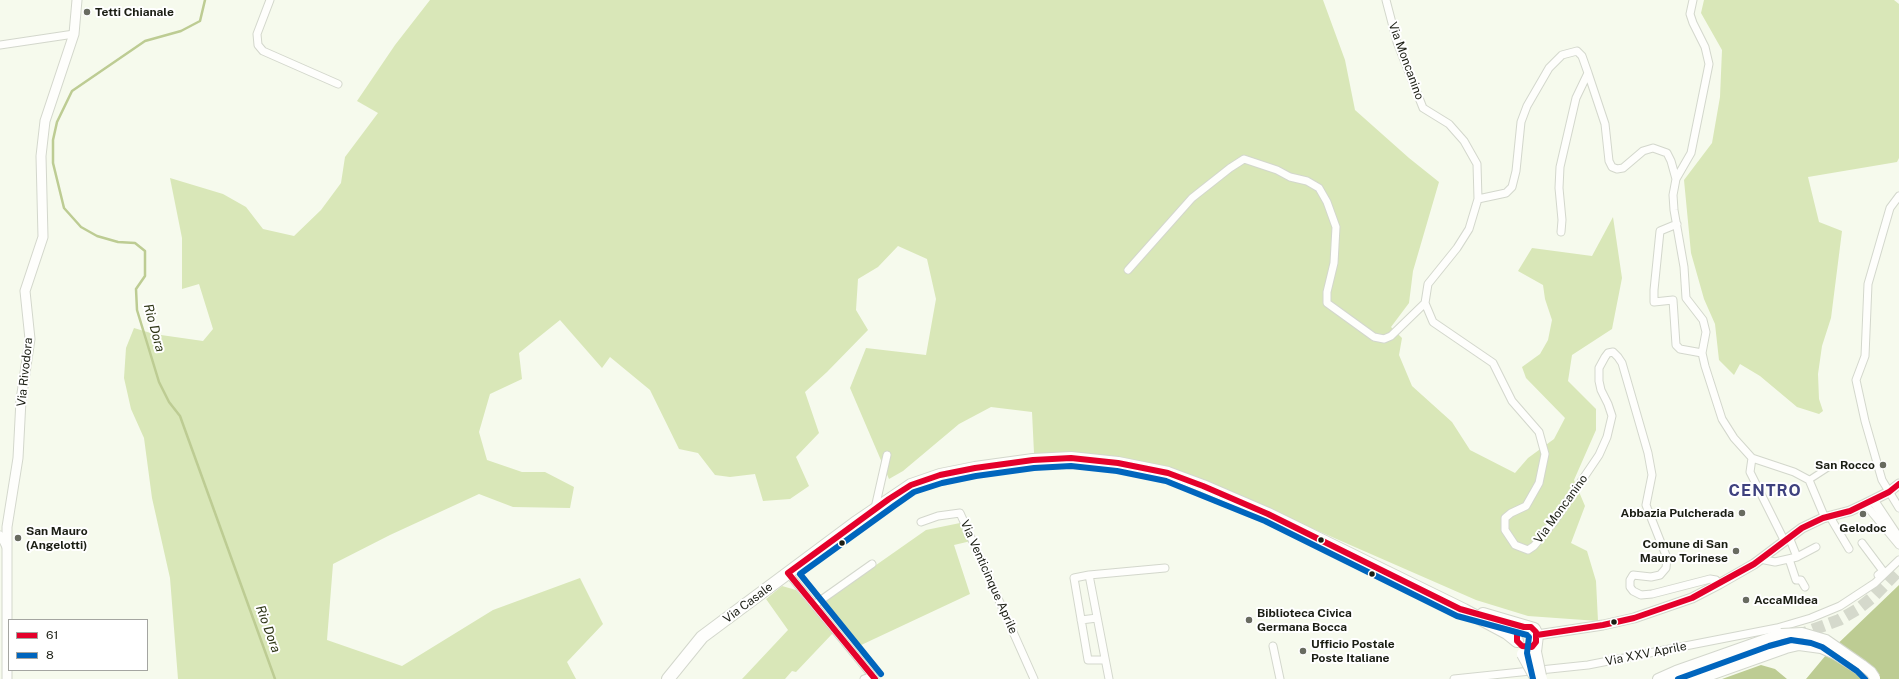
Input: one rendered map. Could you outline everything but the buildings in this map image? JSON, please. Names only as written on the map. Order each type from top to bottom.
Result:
[{"type":"main road","name":"Via Casale","points":[[668,679],[702,637],[875,508],[911,485],[940,475],[1033,460],[1070,458],[1118,462],[1168,474],[1203,486],[1268,514],[1464,610]]},
{"type":"main road","points":[[1464,610],[1524,627],[1517,634],[1528,645],[1541,679]]},
{"type":"main road","points":[[1464,610],[1528,645]]},
{"type":"main road","points":[[1658,679],[1683,668],[1784,637],[1802,633],[1826,640],[1871,672],[1876,679]]},
{"type":"main road","points":[[1676,679],[1784,637]]},
{"type":"main road","points":[[1699,679],[1786,648],[1809,645],[1835,654],[1876,679]]},
{"type":"street","name":"Via Rivodora","points":[[7,679],[4,617],[7,527],[18,458],[21,400],[30,339],[25,292],[43,236],[42,156],[45,121],[74,34],[77,0]]},
{"type":"street","points":[[270,0],[257,34],[258,45],[263,51],[338,84]]},
{"type":"street","name":"Via Moncanino","points":[[1386,0],[1397,42],[1423,108],[1449,124],[1464,140],[1477,164],[1478,199],[1469,229],[1457,248],[1428,284],[1425,303],[1433,322],[1493,363],[1512,401],[1539,432],[1545,454],[1539,483],[1526,506],[1508,515],[1504,523],[1505,530],[1516,545],[1528,550],[1538,542],[1580,485],[1599,455],[1607,437],[1612,416],[1598,381],[1599,368],[1608,353],[1613,352],[1622,363],[1648,453],[1652,475],[1646,505],[1667,558],[1666,568],[1660,575],[1651,577],[1633,575],[1629,582],[1630,587],[1633,591],[1641,595],[1652,594],[1710,579],[1716,580],[1719,584]]},
{"type":"street","points":[[1693,0],[1690,14],[1705,47],[1709,64],[1692,153],[1676,179],[1673,195],[1674,210],[1684,267],[1686,298],[1703,320],[1706,332],[1702,353],[1705,366],[1722,419],[1734,438],[1752,458],[1794,472],[1809,480],[1827,517],[1849,549]]},
{"type":"street","points":[[0,44],[74,34]]},
{"type":"street","points":[[1478,199],[1506,193],[1512,187],[1516,172],[1521,122],[1527,106],[1549,68],[1562,54],[1577,51],[1582,56],[1605,124],[1609,161],[1612,167],[1617,169],[1623,168],[1643,152],[1653,148],[1667,153],[1676,179]]},
{"type":"street","points":[[1562,232],[1559,188],[1560,167],[1576,98],[1588,73]]},
{"type":"street","points":[[1128,270],[1192,198],[1230,168],[1244,159],[1277,170],[1290,177],[1307,180],[1319,188],[1327,202],[1336,227],[1334,263],[1327,292],[1327,303],[1374,337],[1384,339],[1391,336],[1425,303]]},
{"type":"street","points":[[1899,196],[1890,208],[1868,284],[1865,356],[1856,380],[1873,451],[1882,480],[1899,508]]},
{"type":"street","points":[[1677,224],[1660,231],[1654,302],[1673,300],[1676,345],[1680,349],[1702,353]]},
{"type":"street","points":[[875,508],[887,455]]},
{"type":"street","points":[[1752,458],[1750,472],[1797,557]]},
{"type":"street","points":[[1809,480],[1829,468]]},
{"type":"street","points":[[1528,645],[1634,618],[1692,598],[1719,584],[1760,559],[1802,528],[1827,517],[1850,511],[1889,492],[1899,484]]},
{"type":"street","points":[[1871,501],[1882,508],[1899,533]]},
{"type":"street","points":[[1871,501],[1899,539]]},
{"type":"street","points":[[1871,501],[1899,545]]},
{"type":"street","name":"Via Venticinque Aprile","points":[[921,522],[938,516],[960,513],[1034,679]]},
{"type":"street","points":[[0,535],[7,549]]},
{"type":"street","name":"Via XXV Aprile","points":[[1833,609],[1883,571],[1862,542]]},
{"type":"street","points":[[1760,559],[1775,562],[1797,557],[1816,547]]},
{"type":"street","points":[[1789,559],[1796,580],[1801,580],[1805,587]]},
{"type":"street","name":"Via XXV Aprile","points":[[1454,679],[1548,670],[1623,659],[1776,628],[1833,609],[1866,590],[1899,560]]},
{"type":"street","points":[[814,605],[872,564]]},
{"type":"street","points":[[1105,660],[1088,660],[1074,578],[1089,575],[1164,568]]},
{"type":"street","points":[[788,573],[874,678]]},
{"type":"street","points":[[1089,575],[1109,679]]},
{"type":"street","points":[[1081,620],[1097,618]]},
{"type":"street","points":[[1273,646],[1280,679]]},
{"type":"street","points":[[864,679],[874,678]]},
{"type":"shaded area","points":[[430,0],[1323,0],[1345,60],[1355,110],[1409,158],[1439,182],[1413,271],[1409,303],[1391,327],[1402,338],[1399,355],[1412,386],[1452,422],[1470,450],[1515,473],[1528,458],[1554,439],[1565,418],[1526,378],[1522,367],[1540,354],[1548,340],[1552,320],[1545,299],[1543,285],[1518,271],[1532,248],[1592,256],[1613,217],[1622,278],[1612,329],[1572,355],[1568,381],[1596,409],[1596,430],[1574,480],[1585,506],[1571,543],[1587,551],[1596,581],[1598,621],[1528,616],[1476,600],[1197,478],[1071,453],[1034,453],[1032,412],[991,407],[959,424],[903,471],[889,479],[850,388],[866,348],[926,355],[936,299],[927,259],[898,246],[878,267],[858,279],[856,310],[868,330],[805,392],[819,433],[796,457],[809,486],[790,499],[763,501],[755,474],[730,477],[715,475],[698,453],[679,449],[650,390],[610,357],[602,368],[560,320],[519,353],[522,379],[490,394],[479,432],[487,460],[522,472],[545,472],[574,487],[570,508],[513,507],[479,494],[390,535],[333,564],[327,640],[402,666],[493,610],[580,578],[603,624],[567,662],[576,679],[178,679],[170,578],[152,498],[144,438],[131,409],[124,378],[126,348],[134,328],[154,334],[203,341],[213,329],[199,284],[182,289],[182,238],[170,178],[223,194],[246,207],[263,229],[294,236],[321,210],[341,183],[345,157],[378,113],[357,101],[395,45]]},
{"type":"shaded area","points":[[1704,0],[1894,0],[1899,4],[1899,158],[1897,162],[1808,177],[1819,222],[1842,231],[1831,318],[1822,346],[1818,374],[1819,399],[1823,411],[1819,414],[1797,407],[1760,376],[1740,364],[1734,375],[1719,360],[1715,324],[1704,299],[1691,253],[1684,180],[1712,143],[1720,97],[1722,50],[1701,13]]},
{"type":"shaded area","points":[[960,523],[971,541],[954,545],[970,594],[859,646],[822,603],[926,530]]},
{"type":"shaded area","points":[[1899,585],[1899,679],[1806,679],[1826,655]]},
{"type":"shaded area","points":[[782,586],[796,590],[833,633],[796,672],[792,671],[785,679],[742,679],[788,630],[766,599]]},
{"type":"shaded area","points":[[1761,665],[1775,669],[1787,679],[1722,679]]},
{"type":"waterway","name":"Rio Dora","points":[[205,0],[200,21],[181,31],[145,41],[72,91],[57,122],[53,140],[53,163],[64,208],[81,227],[97,236],[118,242],[135,243],[145,251],[145,276],[136,289],[137,310],[159,382],[169,402],[180,416],[275,679]]},
{"type":"tunnel","points":[[1796,636],[1839,620],[1858,609],[1873,597],[1899,570]]},
{"type":"transit line","name":"61","points":[[788,573],[889,499],[911,485],[940,475],[975,468],[1033,460],[1071,458],[1118,463],[1168,473],[1203,486],[1268,514],[1460,609],[1524,627],[1531,627],[1536,632],[1536,642],[1532,647],[1522,646],[1517,641],[1517,634]]},
{"type":"transit line","name":"8","points":[[881,674],[800,574],[914,492],[942,483],[976,476],[1034,468],[1071,466],[1117,471],[1166,481],[1265,521],[1457,616],[1527,635],[1529,637],[1527,653],[1533,679]]},
{"type":"transit line","name":"61","points":[[1537,635],[1603,625],[1634,618],[1692,598],[1754,564],[1802,528],[1823,518],[1850,511],[1889,492],[1899,484]]},
{"type":"transit line","name":"61","points":[[788,573],[875,679]]},
{"type":"transit line","name":"8","points":[[1678,679],[1769,646],[1791,640],[1811,643],[1822,647],[1857,671],[1865,679]]},
{"type":"place","name":"Tetti Chianale","points":[[87,12]]},
{"type":"place","name":"San Rocco","points":[[1883,465]]},
{"type":"place","name":"Abbazia Pulcherada","points":[[1742,513]]},
{"type":"place","name":"Gelodoc","points":[[1863,514]]},
{"type":"place","name":"San Mauro (Angelotti)","points":[[18,538]]},
{"type":"place","name":"Comune di San Mauro Torinese","points":[[1736,551]]},
{"type":"place","name":"AccaMIdea","points":[[1746,600]]},
{"type":"place","name":"Biblioteca Civica Germana Bocca","points":[[1249,620]]},
{"type":"place","name":"Ufficio Postale Poste Italiane","points":[[1303,651]]},
{"type":"district","name":"CENTRO","points":[[1765,491]]}]
